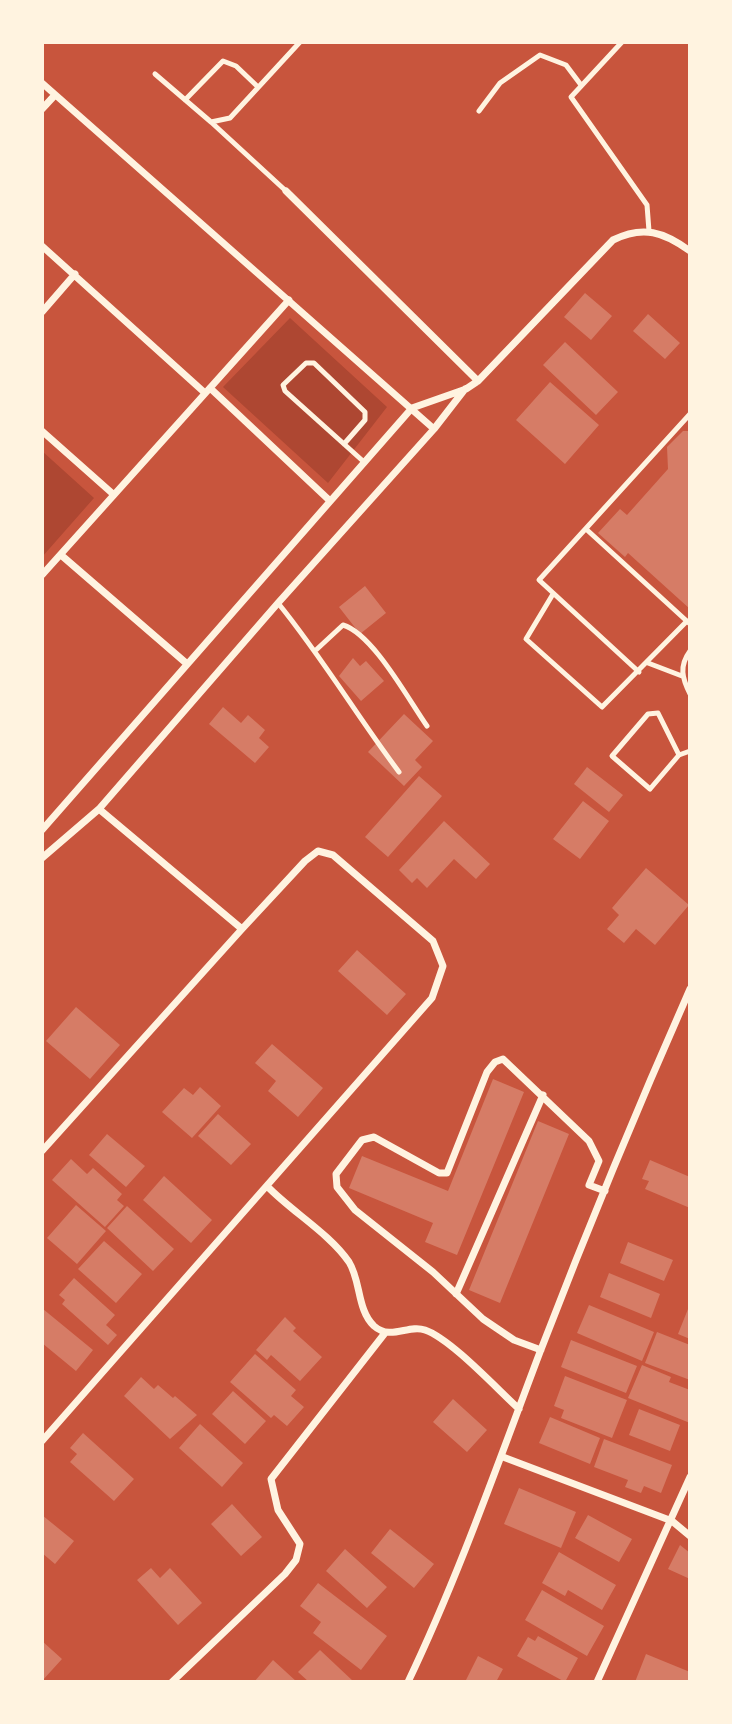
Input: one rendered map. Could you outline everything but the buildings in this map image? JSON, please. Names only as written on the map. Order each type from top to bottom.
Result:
[{"type":"street","points":[[42,83],[434,429]]},
{"type":"street","points":[[42,109],[55,95]]},
{"type":"street","points":[[286,191],[478,381]]},
{"type":"street","points":[[42,830],[412,408],[466,389],[478,381],[613,240],[630,231],[649,231],[669,235],[690,251]]},
{"type":"street","points":[[42,246],[329,500]]},
{"type":"street","points":[[42,312],[75,274]]},
{"type":"street","points":[[42,575],[289,300]]},
{"type":"street","points":[[43,854],[99,809],[434,429],[466,389]]},
{"type":"street","points":[[42,431],[113,494]]},
{"type":"street","points":[[61,555],[186,663]]},
{"type":"street","points":[[99,809],[242,929]]},
{"type":"street","points":[[42,1151],[242,929],[305,861],[318,851],[333,855],[433,941],[443,966],[432,998],[42,1441]]},
{"type":"street","points":[[408,1682],[503,1457],[541,1350],[690,989]]},
{"type":"street","points":[[541,1350],[514,1340],[483,1319],[355,1210],[337,1187],[336,1174],[362,1140],[374,1138],[439,1173],[447,1173],[487,1073],[495,1062],[503,1059],[589,1141],[599,1161],[589,1185],[605,1191]]},
{"type":"street","points":[[456,1294],[543,1095]]},
{"type":"street","points":[[267,1186],[339,1250],[351,1265],[365,1313],[373,1325],[384,1333],[423,1329],[444,1342],[519,1409]]},
{"type":"street","points":[[173,1682],[285,1574],[296,1560],[300,1544],[278,1510],[271,1479],[384,1333]]},
{"type":"street","points":[[503,1457],[672,1521],[690,1536]]},
{"type":"street","points":[[597,1682],[690,1477]]},
{"type":"lane","points":[[211,122],[230,118],[300,42]]},
{"type":"lane","points":[[622,42],[573,94],[573,102],[647,205],[649,231]]},
{"type":"lane","points":[[479,111],[500,83],[540,55],[566,65],[581,85]]},
{"type":"lane","points":[[185,100],[223,61],[236,66],[258,87]]},
{"type":"lane","points":[[155,74],[286,191]]},
{"type":"lane","points":[[344,444],[365,420],[365,412],[314,363],[306,363],[283,385],[285,391],[364,462]]},
{"type":"lane","points":[[639,672],[539,580],[690,414]]},
{"type":"lane","points":[[553,594],[526,639],[602,706],[688,622],[586,529]]},
{"type":"lane","points":[[278,603],[316,649],[354,712],[399,772]]},
{"type":"lane","points":[[316,649],[343,625],[355,629],[427,726]]},
{"type":"lane","points":[[690,651],[684,659],[682,676],[690,694]]},
{"type":"lane","points":[[648,663],[682,676]]},
{"type":"lane","points":[[679,755],[658,713],[648,714],[612,756],[650,789],[679,755],[690,751]]},
{"type":"shaded area","points":[[290,318],[387,407],[328,483],[223,387]]},
{"type":"shaded area","points":[[42,451],[94,498],[42,557]]}]
